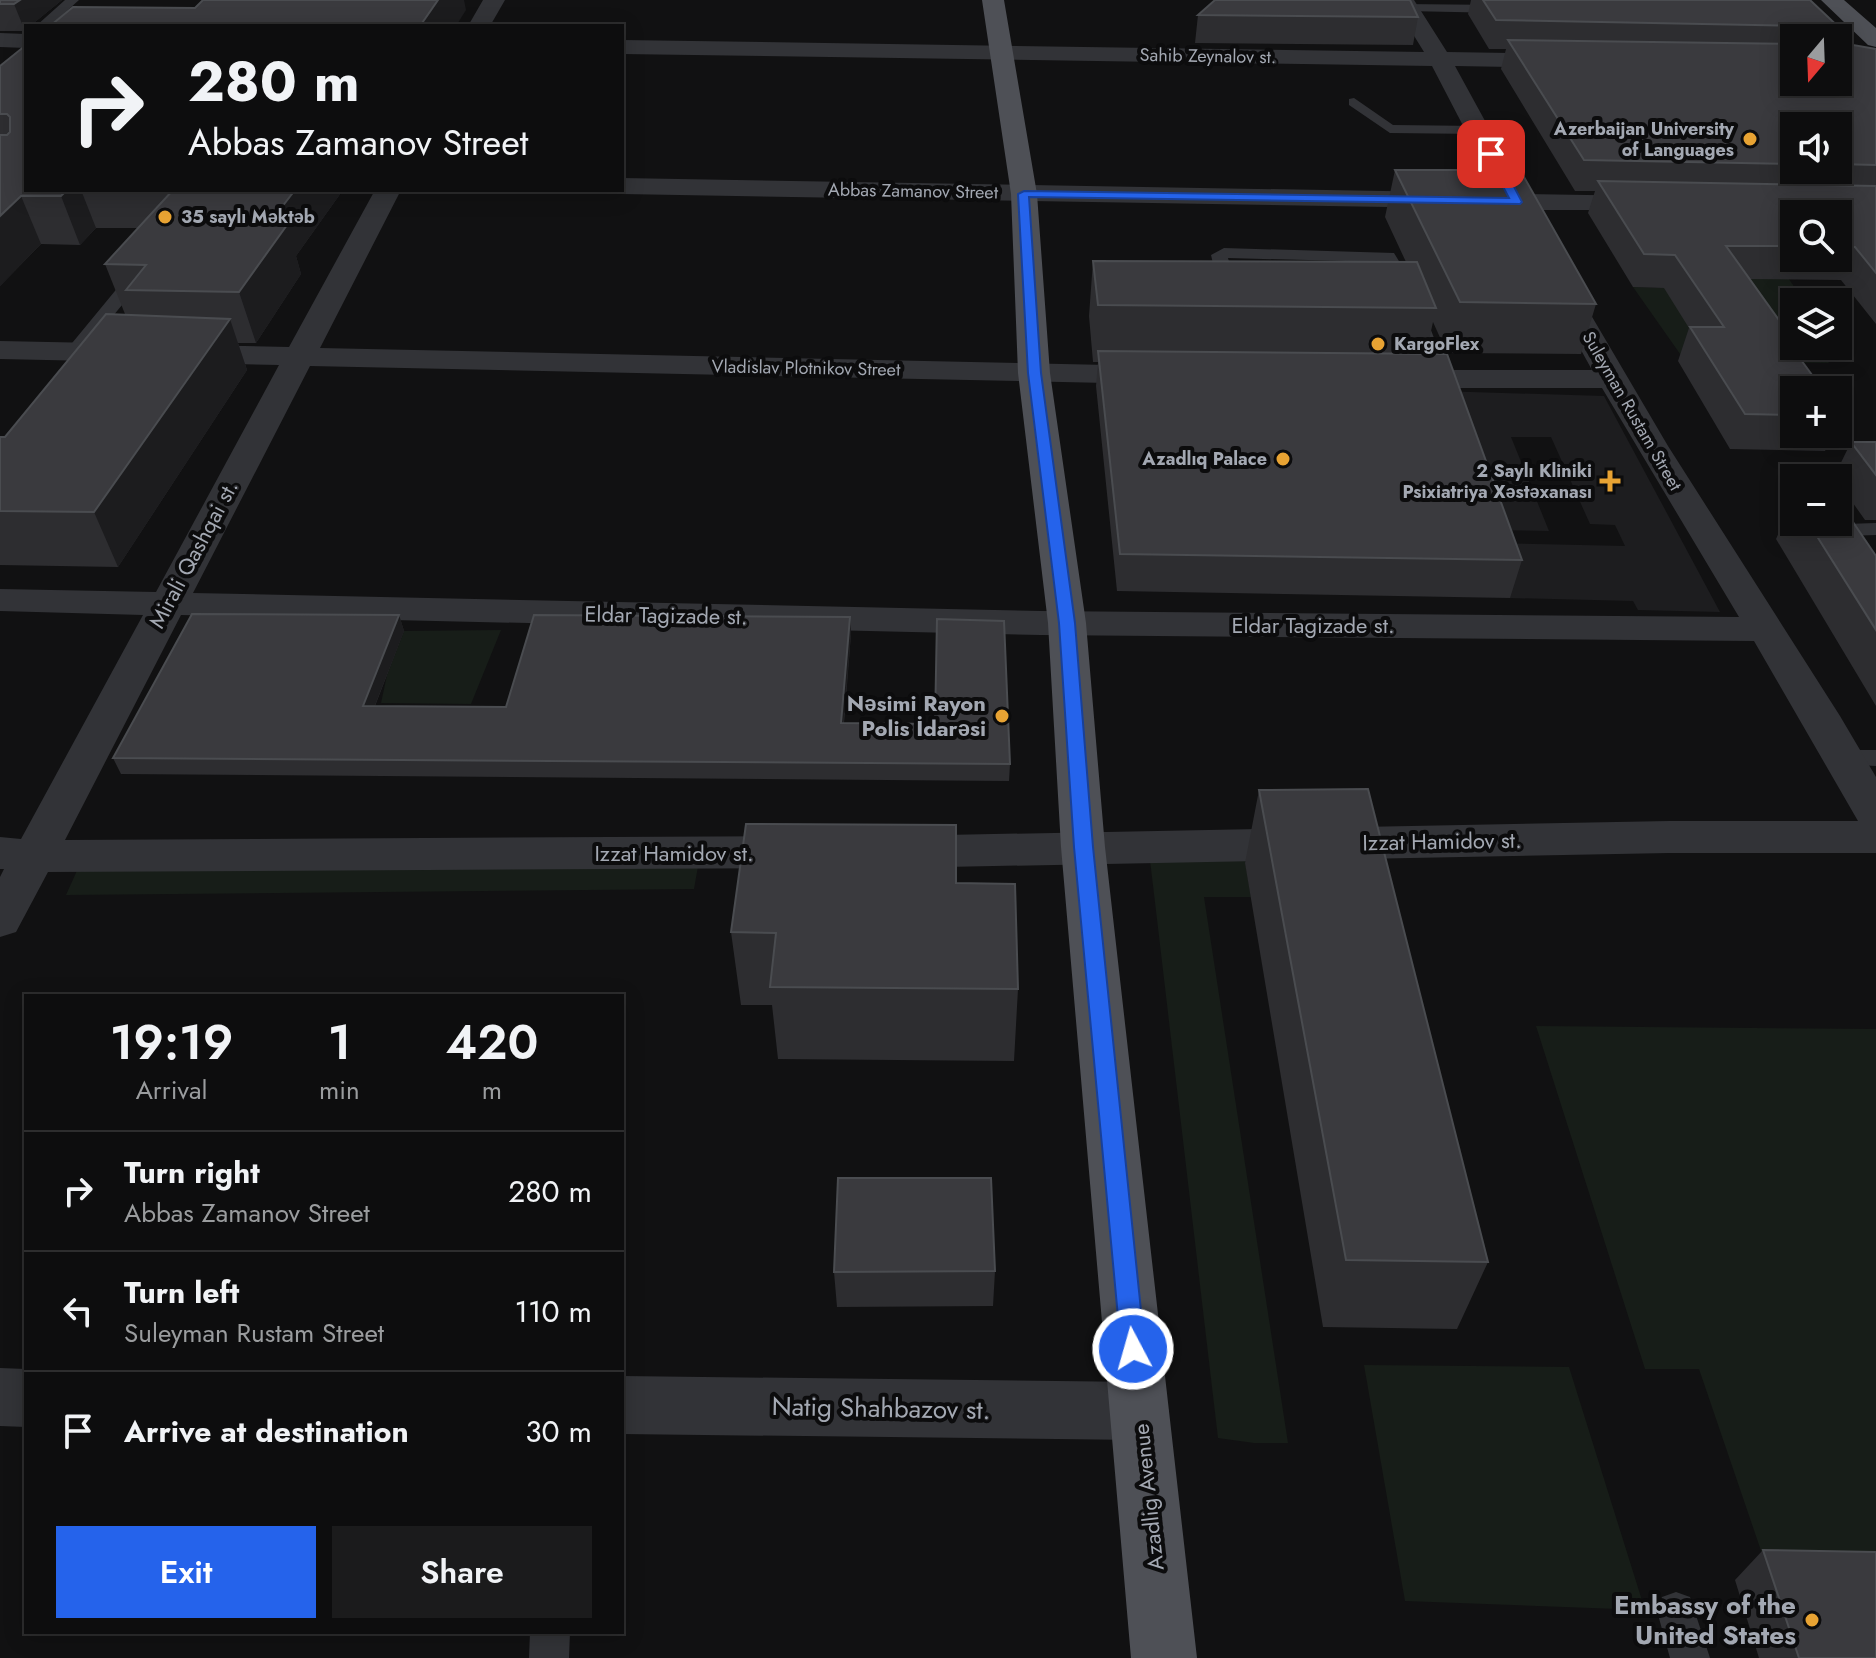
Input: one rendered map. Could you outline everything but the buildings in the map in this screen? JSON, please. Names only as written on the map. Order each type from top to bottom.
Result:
[{"type":"main road","name":"Azadlig Avenue","points":[[993,0],[1024,194],[1034,373],[1067,623],[1083,847],[1164,1658]]},
{"type":"main road","points":[[1832,0],[1872,34]]},
{"type":"street","points":[[480,24],[494,0]]},
{"type":"street","name":"Suleyman Rustam Street","points":[[1404,3],[1479,130],[1613,379],[1763,629],[1860,758],[1876,815]]},
{"type":"street","points":[[0,40],[24,38]]},
{"type":"street","name":"Sahib Zeynalov st.","points":[[624,47],[1592,62]]},
{"type":"street","name":"Abbas Zamanov Street","points":[[624,186],[1673,204]]},
{"type":"street","name":"Mirali Qashqai st.","points":[[0,920],[17,855],[165,604],[387,192]]},
{"type":"street","name":"Vladislav Plotnikov Street","points":[[0,350],[1176,375]]},
{"type":"street","points":[[1363,378],[1613,379]]},
{"type":"street","name":"Eldar Tagizade st.","points":[[0,600],[1067,623],[1763,629]]},
{"type":"street","name":"Izzat Hamidov st.","points":[[17,855],[1055,851],[1083,847],[1669,837],[1876,837]]},
{"type":"street","points":[[0,1397],[24,1398]]},
{"type":"street","name":"Natig Shahbazov st.","points":[[624,1405],[1139,1411]]},
{"type":"lane","points":[[44,24],[73,0]]},
{"type":"lane","points":[[1404,3],[1481,7],[1521,13]]},
{"type":"lane","points":[[1354,102],[1390,129],[1479,130]]},
{"type":"lane","points":[[1246,308],[1230,302],[1219,255],[1388,257],[1392,260],[1405,307],[1441,379]]},
{"type":"lane","points":[[74,352],[130,284]]},
{"type":"lane","points":[[1852,530],[1876,529]]},
{"type":"lane","points":[[1676,1611],[1690,1658]]},
{"type":"lane","points":[[549,1658],[550,1634]]},
{"type":"shaded area","points":[[1714,278],[1789,279],[1795,288],[1780,288],[1780,360],[1827,360],[1829,363],[1685,361],[1633,287],[1664,288]]},
{"type":"shaded area","name":"2 Saylı Kliniki Psixiatriya Xəstəxanası","points":[[1439,391],[1604,396],[1720,612],[1638,610],[1633,601],[1510,598],[1491,543],[1625,546],[1615,525],[1590,524],[1551,437],[1511,437],[1549,531],[1488,530]]},
{"type":"shaded area","points":[[501,630],[471,704],[381,703],[387,675],[404,631]]},
{"type":"shaded area","points":[[84,855],[700,855],[694,889],[66,895]]},
{"type":"shaded area","points":[[1150,860],[1245,861],[1251,897],[1204,897],[1288,1443],[1254,1443],[1218,1438]]},
{"type":"shaded area","points":[[1536,1026],[1876,1029],[1876,1582],[1771,1580],[1699,1369],[1645,1369]]},
{"type":"shaded area","points":[[1364,1365],[1569,1367],[1645,1610],[1405,1601]]},
{"type":"place","name":"Azerbaijan University of Languages","points":[[1750,139]]},
{"type":"place","name":"35 saylı Məktəb","points":[[165,217]]},
{"type":"place","name":"KargoFlex","points":[[1378,344]]},
{"type":"place","name":"Azadlıq Palace","points":[[1283,459]]},
{"type":"place","name":"2 Saylı Kliniki Psixiatriya Xəstəxanası","points":[[1610,481]]},
{"type":"place","name":"Nəsimi Rayon Polis İdarəsi","points":[[1002,716]]},
{"type":"place","name":"Embassy of the United States","points":[[1812,1620]]},
{"type":"route","points":[[1133,1349],[1083,847],[1067,623],[1034,373],[1024,194],[1516,202],[1491,154]]}]
